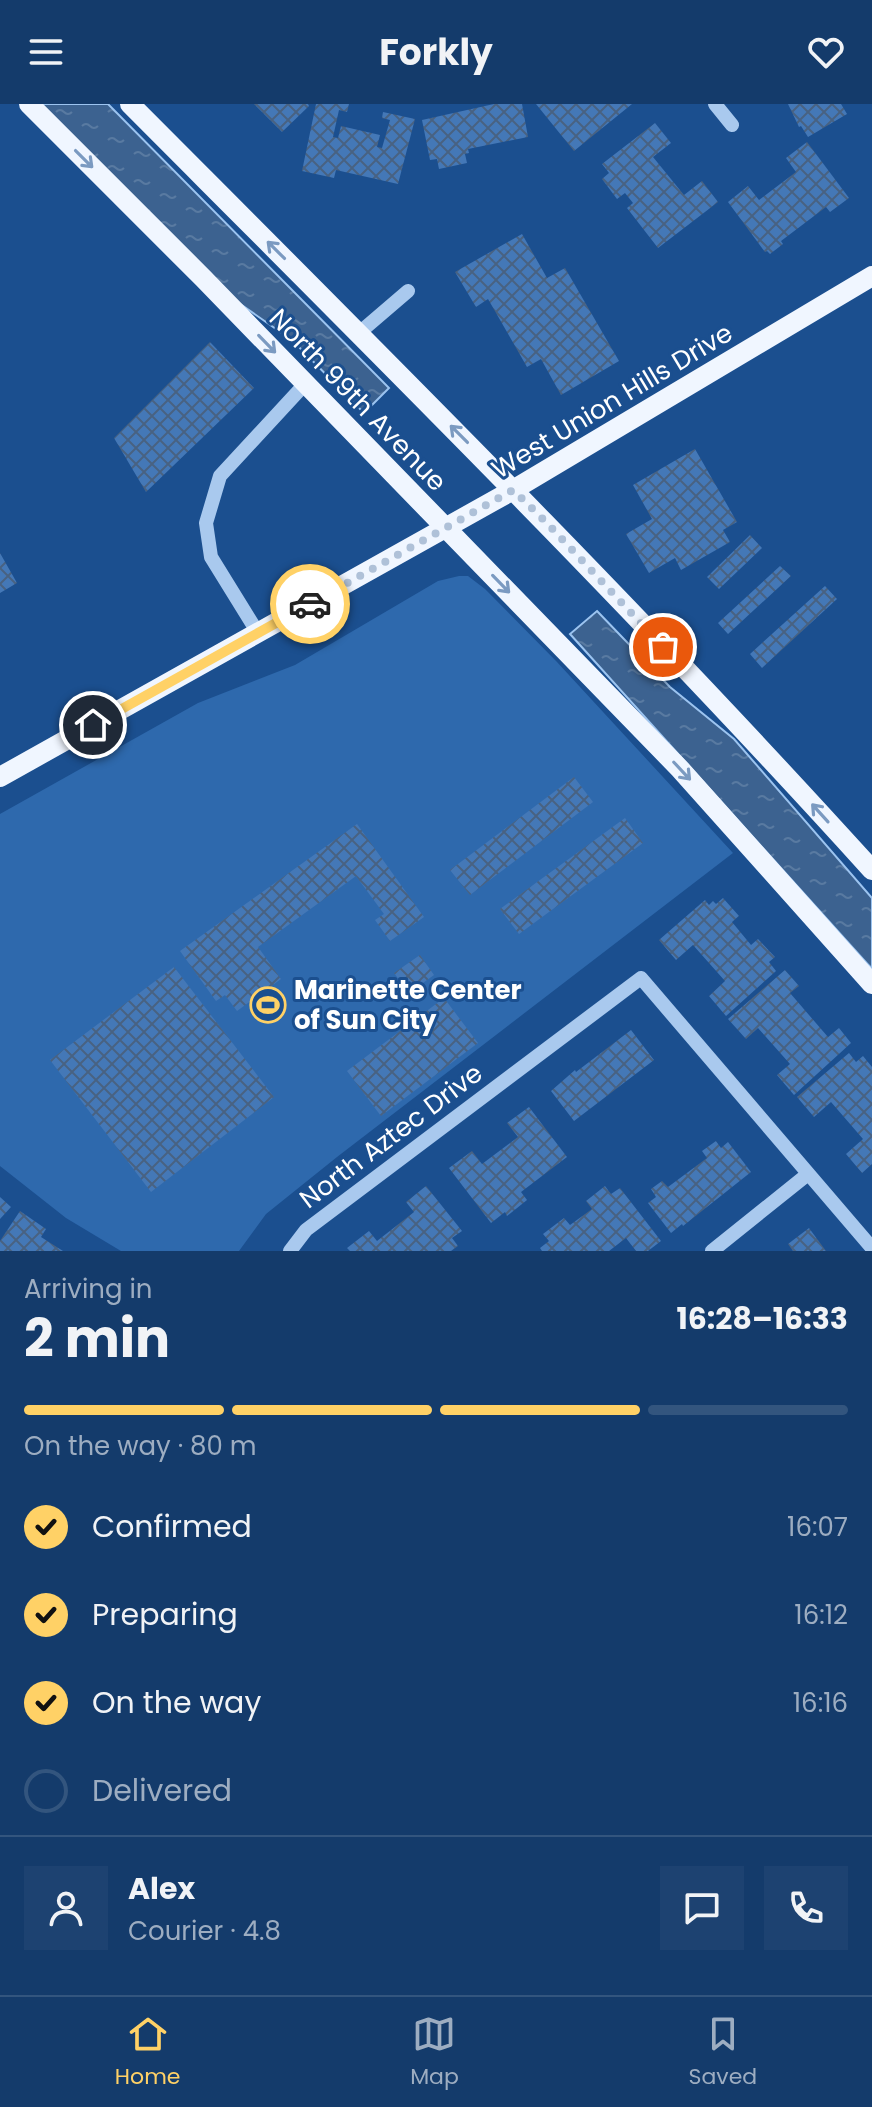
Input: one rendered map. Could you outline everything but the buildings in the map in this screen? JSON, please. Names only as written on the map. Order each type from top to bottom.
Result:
[{"type":"main road","name":"North 99th Avenue","points":[[29,104],[680,769],[872,984]]},
{"type":"main road","name":"North 99th Avenue","points":[[130,104],[547,523],[872,870]]},
{"type":"main road","name":"West Union Hills Drive","points":[[0,777],[513,490],[872,276]]},
{"type":"street","points":[[715,104],[732,125]]},
{"type":"street","points":[[359,333],[408,291]]},
{"type":"street","points":[[258,633],[211,557],[206,523],[220,476],[305,384]]},
{"type":"street","name":"North Aztec Drive","points":[[290,1251],[306,1230],[641,978],[808,1174]]},
{"type":"street","points":[[712,1251],[808,1174],[872,1248]]},
{"type":"shaded area","name":"Marinette Center of Sun City","points":[[468,576],[485,589],[557,662],[733,853],[266,1214],[239,1251],[121,1251],[66,1218],[0,1166],[0,814],[198,703],[295,665],[438,581]]},
{"type":"water","points":[[41,104],[108,104],[389,388],[364,413],[293,341],[236,301]]},
{"type":"water","points":[[597,611],[670,687],[734,739],[872,898],[872,969],[570,634]]},
{"type":"way so far","points":[[310,604],[513,490],[663,647]]},
{"type":"place","name":"Marinette Center of Sun City","points":[[268,1005]]},
{"type":"route","points":[[93,725],[310,604]]}]
